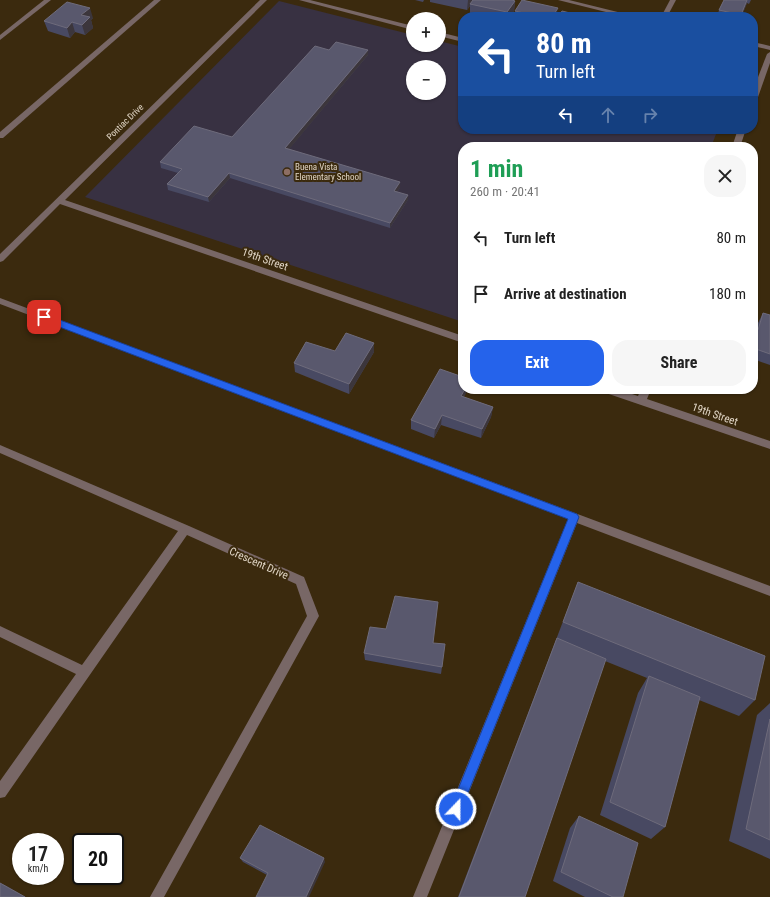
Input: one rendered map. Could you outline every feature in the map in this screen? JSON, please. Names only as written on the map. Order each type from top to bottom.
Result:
[{"type":"street","points":[[0,38],[48,0]]},
{"type":"street","points":[[0,136],[158,0]]},
{"type":"street","name":"Pontiac Drive","points":[[0,259],[264,0]]},
{"type":"street","points":[[302,0],[406,26]]},
{"type":"street","points":[[561,0],[613,12]]},
{"type":"street","points":[[667,12],[673,0]]},
{"type":"street","points":[[446,36],[458,39]]},
{"type":"street","points":[[758,45],[770,48]]},
{"type":"street","points":[[758,86],[770,54]]},
{"type":"street","name":"19th Street","points":[[59,201],[458,338]]},
{"type":"street","points":[[0,301],[770,591]]},
{"type":"street","name":"19th Street","points":[[621,394],[770,445]]},
{"type":"street","points":[[641,401],[644,394]]},
{"type":"street","name":"Crescent Drive","points":[[0,449],[185,529],[300,581],[313,616],[157,897]]},
{"type":"street","points":[[420,897],[574,517]]},
{"type":"street","points":[[0,792],[185,529]]},
{"type":"street","points":[[0,631],[83,672]]},
{"type":"shaded area","name":"Buena Vista Elementary School","points":[[279,1],[406,33],[406,52],[446,52],[446,43],[458,46],[458,134],[716,134],[713,142],[458,142],[458,320],[85,197]]},
{"type":"building","points":[[473,0],[515,1],[507,12],[470,4]]},
{"type":"building","points":[[522,0],[558,8],[555,12],[515,11]]},
{"type":"building","points":[[724,0],[747,0],[742,12],[728,12],[719,10]]},
{"type":"building","points":[[67,2],[90,8],[81,15],[90,17],[82,25],[72,22],[67,28],[44,21]]},
{"type":"building","name":"Buena Vista Elementary School","points":[[336,42],[368,50],[285,148],[400,182],[394,191],[408,195],[390,223],[229,173],[208,197],[167,184],[182,169],[160,162],[194,126],[232,137],[315,46],[329,50]]},
{"type":"building","points":[[763,313],[770,315],[770,354],[758,350],[758,330]]},
{"type":"building","points":[[346,333],[374,343],[349,384],[294,363],[306,342],[335,351]]},
{"type":"building","points":[[440,369],[458,375],[458,394],[462,394],[461,396],[493,407],[482,429],[442,415],[435,429],[411,420]]},
{"type":"building","points":[[578,582],[765,656],[755,700],[563,622]]},
{"type":"building","points":[[395,596],[438,602],[433,643],[445,644],[442,667],[364,653],[370,627],[386,629]]},
{"type":"building","points":[[557,638],[606,659],[525,897],[459,897]]},
{"type":"building","points":[[649,676],[700,697],[665,827],[610,802]]},
{"type":"building","points":[[770,719],[770,840],[746,829]]},
{"type":"building","points":[[579,816],[638,843],[623,897],[613,897],[561,872]]},
{"type":"building","points":[[260,825],[324,858],[306,897],[256,897],[268,873],[240,858]]},
{"type":"building","points":[[0,883],[25,897],[0,897]]},
{"type":"place","name":"Buena Vista Elementary School","points":[[287,172]]},
{"type":"route","points":[[44,317],[574,517],[456,809]]}]
